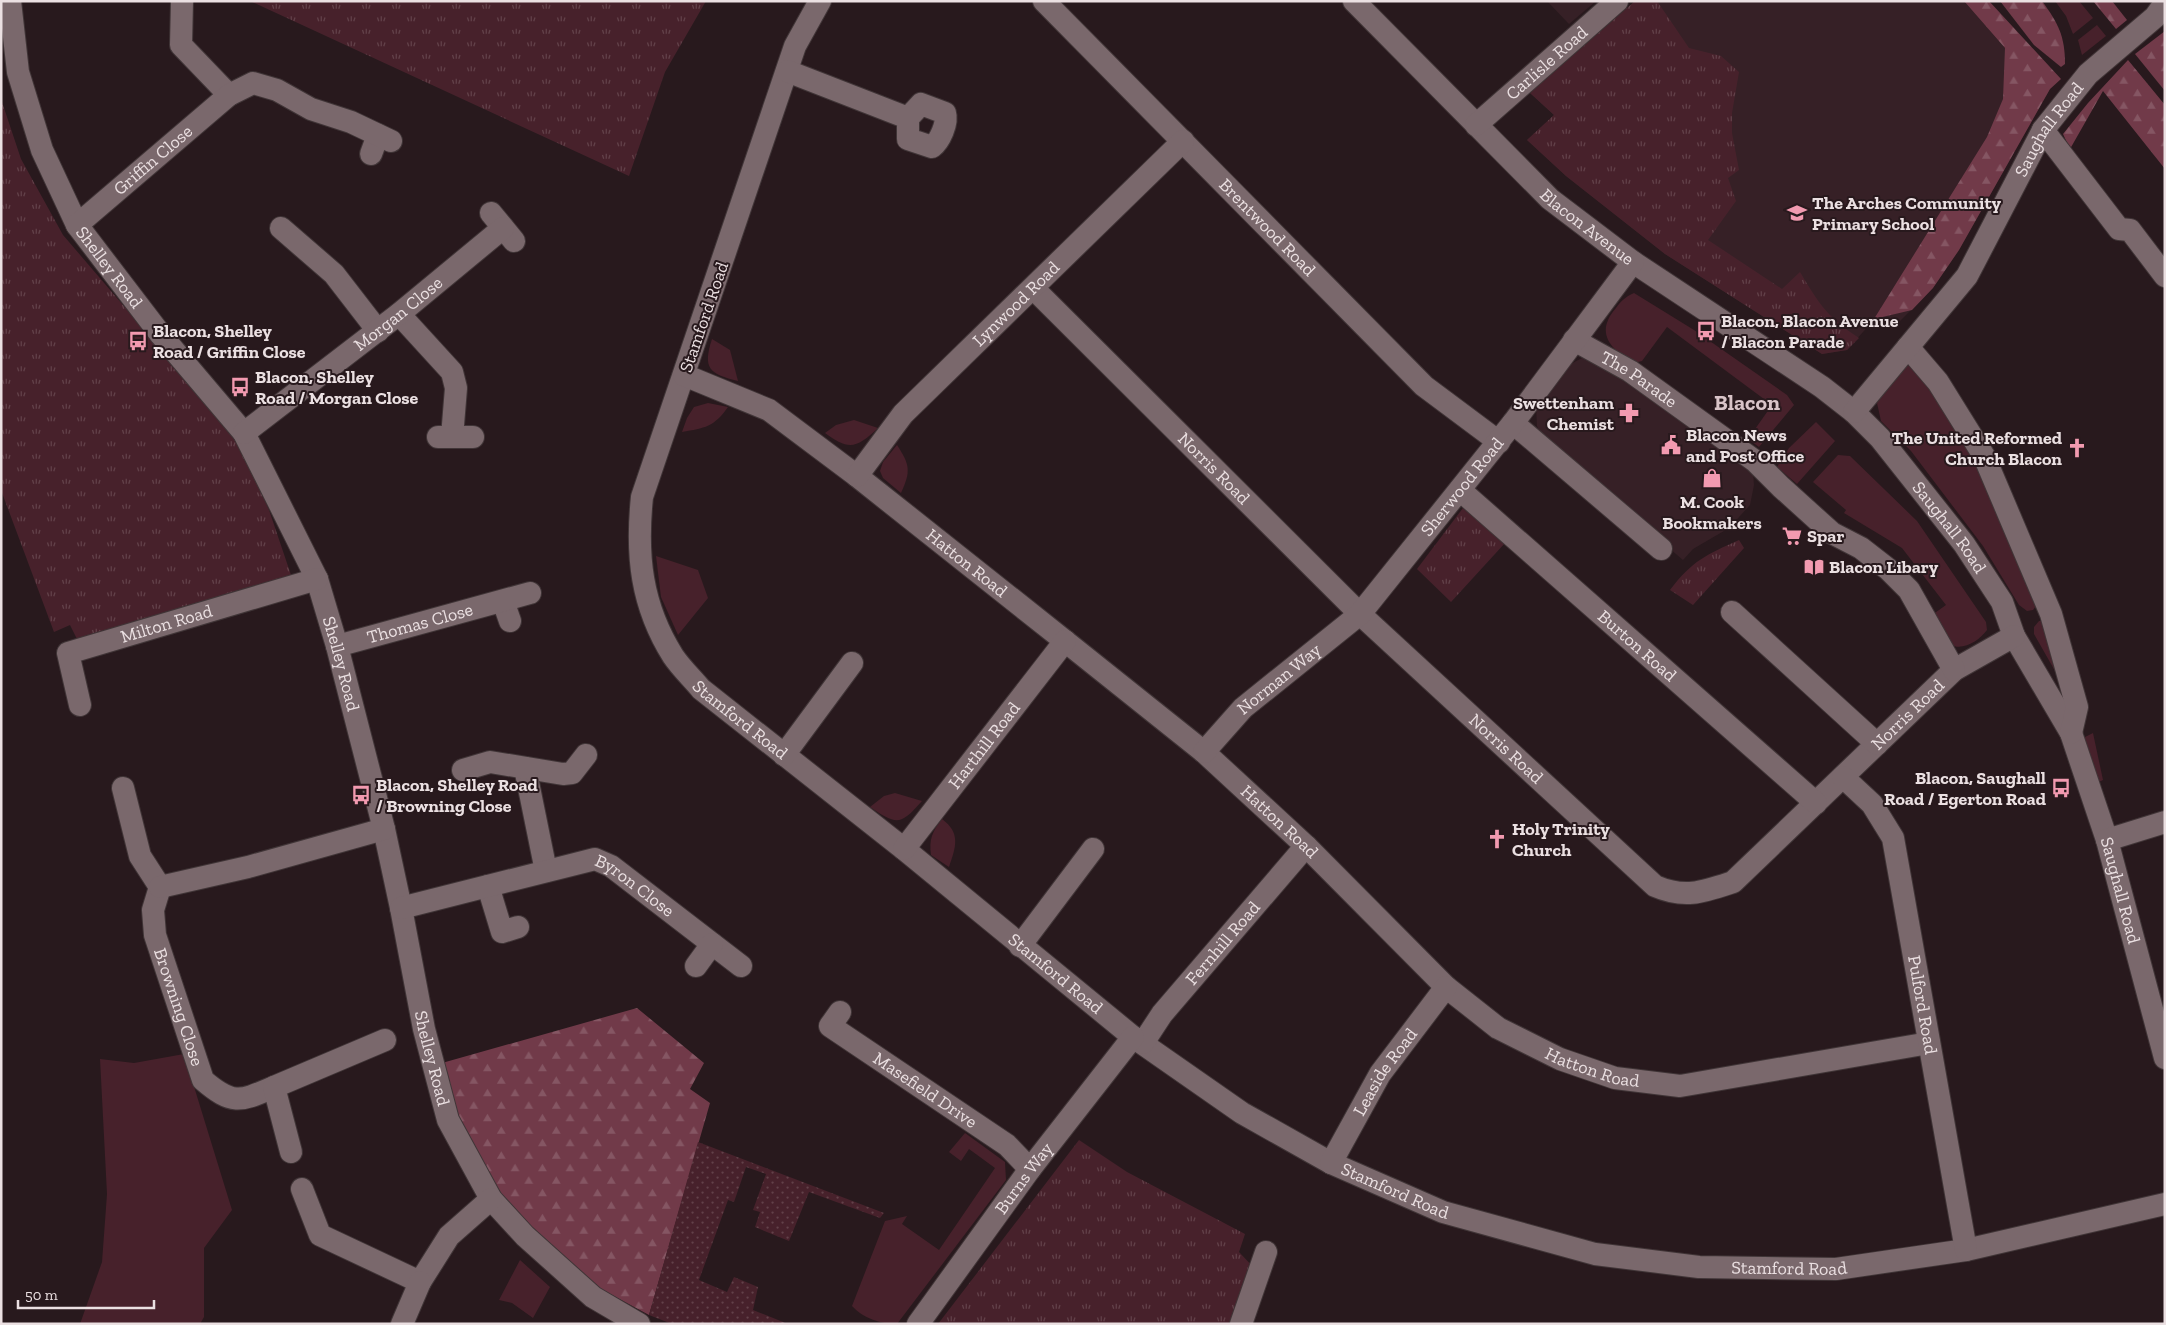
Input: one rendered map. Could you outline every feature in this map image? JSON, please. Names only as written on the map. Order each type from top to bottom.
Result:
[{"type":"street","name":"Shelley Road","points":[[10,1],[18,72],[42,150],[77,225],[160,335],[244,433],[316,579],[337,646],[384,829],[402,908],[424,1029],[448,1120],[491,1200],[525,1236],[593,1297],[639,1324]]},
{"type":"street","name":"Stamford Road","points":[[820,1],[795,46],[642,496],[638,535],[641,573],[654,618],[674,657],[701,689],[904,850],[1138,1040],[1242,1113],[1331,1163],[1442,1212],[1595,1254],[1699,1267],[1836,1268],[1966,1250],[2165,1204]]},
{"type":"street","name":"Brentwood Road","points":[[1044,1],[1424,386],[1499,442]]},
{"type":"street","name":"Blacon Avenue","points":[[1354,1],[1550,199],[1634,262],[1822,387],[1854,412]]},
{"type":"street","name":"Carlisle Road","points":[[1476,125],[1617,1]]},
{"type":"street","points":[[188,5],[181,45],[229,95]]},
{"type":"street","name":"Saughall Road","points":[[2164,5],[2155,17],[2088,74],[2043,130],[1967,276],[1854,412],[1880,438],[1964,544],[2002,602],[2014,636],[2071,733],[2107,840],[2165,1058]]},
{"type":"street","points":[[787,71],[908,118]]},
{"type":"street","name":"Griffin Close","points":[[77,225],[229,95],[253,84],[277,90],[311,109],[351,122],[380,144]]},
{"type":"street","points":[[2043,130],[2119,229],[2130,230],[2165,276]]},
{"type":"street","name":"Lynwood Road","points":[[857,476],[903,414],[1034,289],[1183,141]]},
{"type":"street","name":"Morgan Close","points":[[244,433],[400,314],[503,227]]},
{"type":"street","points":[[294,231],[334,274],[358,308],[378,331]]},
{"type":"street","name":"Sherwood Road","points":[[1360,614],[1499,442],[1634,262]]},
{"type":"street","name":"Norris Road","points":[[1034,289],[1360,614],[1655,886],[1672,894],[1699,893],[1733,882],[1954,670],[2014,636]]},
{"type":"street","points":[[400,314],[452,372],[456,388],[455,437]]},
{"type":"street","name":"The Parade","points":[[1574,340],[1630,372],[1755,461],[1832,533],[1862,548],[1888,569],[1909,590],[1954,670]]},
{"type":"street","points":[[1908,347],[1938,382],[1984,456],[2052,614],[2076,707],[2071,733]]},
{"type":"street","name":"Hatton Road","points":[[684,375],[769,410],[857,476],[1204,752],[1306,846],[1446,986],[1498,1028],[1560,1059],[1615,1078],[1680,1086],[1929,1043]]},
{"type":"street","points":[[1513,424],[1660,549]]},
{"type":"street","name":"Burton Road","points":[[1460,490],[1816,803]]},
{"type":"street","name":"Milton Road","points":[[80,705],[68,653],[316,579]]},
{"type":"street","name":"Thomas Close","points":[[337,646],[507,611],[530,593]]},
{"type":"street","points":[[1732,612],[1877,744]]},
{"type":"street","name":"Norman Way","points":[[1204,752],[1243,708],[1360,614]]},
{"type":"street","name":"Harthill Road","points":[[904,850],[1065,641]]},
{"type":"street","points":[[784,755],[852,663]]},
{"type":"street","points":[[463,770],[490,762],[563,774],[572,773],[586,754]]},
{"type":"street","points":[[524,768],[546,871]]},
{"type":"street","name":"Pulford Road","points":[[1843,777],[1872,804],[1893,838],[1966,1250]]},
{"type":"street","points":[[123,788],[140,856],[160,887],[248,867],[384,829]]},
{"type":"street","points":[[2107,840],[2165,822]]},
{"type":"street","name":"Fernhill Road","points":[[1138,1040],[1306,846]]},
{"type":"street","points":[[1020,946],[1093,849]]},
{"type":"street","name":"Byron Close","points":[[402,908],[595,859],[611,866],[741,966]]},
{"type":"street","points":[[488,886],[509,935]]},
{"type":"street","name":"Browning Close","points":[[160,887],[153,910],[155,935],[203,1080],[220,1094],[243,1100],[385,1040]]},
{"type":"street","points":[[696,966],[712,944]]},
{"type":"street","name":"Leaside Road","points":[[1331,1163],[1380,1074],[1446,986]]},
{"type":"street","name":"Masefield Drive","points":[[840,1012],[830,1026],[1007,1145],[1030,1169]]},
{"type":"street","name":"Burns Way","points":[[918,1324],[1030,1169],[1138,1040]]},
{"type":"street","points":[[274,1087],[291,1152]]},
{"type":"street","points":[[302,1189],[320,1235],[420,1282]]},
{"type":"street","points":[[397,1322],[449,1236],[491,1200]]},
{"type":"street","points":[[1240,1324],[1266,1252]]},
{"type":"shaded area","points":[[1547,1],[1596,1],[1569,24]]},
{"type":"shaded area","name":"The Arches Community Primary School","points":[[1635,1],[1964,1],[2005,48],[2050,89],[1959,250],[1933,288],[1892,329],[1871,323],[1847,350],[1822,354],[1665,254],[1566,176],[1527,140],[1554,115],[1530,93]]},
{"type":"shaded area","points":[[1582,358],[1597,360],[1753,472],[1754,485],[1750,505],[1729,528],[1693,549],[1683,560],[1543,440],[1537,426],[1536,406],[1569,365]]},
{"type":"green space","points":[[250,1],[706,1],[665,72],[629,176]]},
{"type":"green space","points":[[1635,1],[1657,1],[1689,48],[1721,56],[1739,72],[1732,113],[1732,133],[1739,170],[1728,178],[1736,201],[1708,240],[1782,289],[1800,272],[1825,310],[1839,324],[1859,338],[1847,350],[1822,354],[1665,254],[1566,176],[1527,140],[1554,115],[1530,93]]},
{"type":"green space","points":[[1964,1],[1989,1],[2061,79],[2050,89],[1959,250],[1933,288],[1912,310],[1874,319],[1987,137],[2003,99],[2005,48]]},
{"type":"green space","points":[[2000,1],[2042,1],[2060,30],[2064,45],[2065,64],[2061,67],[2034,45]]},
{"type":"green space","points":[[2055,1],[2079,1],[2093,18],[2073,34],[2066,16]]},
{"type":"green space","points":[[2093,1],[2112,1],[2127,20],[2116,29]]},
{"type":"green space","points":[[2097,25],[2106,36],[2082,55],[2078,40]]},
{"type":"green space","points":[[2165,31],[2165,91],[2135,54]]},
{"type":"green space","points":[[2128,60],[2165,105],[2165,169],[2103,91],[2070,149],[2063,134],[2088,103]]},
{"type":"green space","points":[[1,99],[21,159],[63,235],[236,437],[269,510],[292,578],[79,643],[70,625],[54,632],[1,490]]},
{"type":"green space","points":[[1634,293],[1694,330],[1787,395],[1794,405],[1759,447],[1748,439],[1772,405],[1667,327],[1642,361],[1634,363],[1612,346],[1606,333],[1606,325],[1622,301]]},
{"type":"green space","points":[[712,339],[730,350],[738,381],[721,376],[711,369],[708,364],[708,357]]},
{"type":"green space","points":[[1906,361],[1949,405],[2039,602],[2033,610],[2027,611],[2019,605],[1983,546],[1911,451],[1881,421],[1877,403],[1883,388]]},
{"type":"green space","points":[[708,403],[728,407],[718,419],[708,426],[682,432],[687,418],[694,407]]},
{"type":"green space","points":[[854,420],[878,428],[864,440],[853,445],[840,443],[825,433],[836,425]]},
{"type":"green space","points":[[1816,422],[1835,441],[1797,484],[1777,467],[1789,448]]},
{"type":"green space","points":[[897,445],[905,458],[908,468],[901,493],[883,478],[880,471],[883,462]]},
{"type":"green space","points":[[1838,455],[1850,456],[1917,521],[1986,622],[1987,630],[1978,639],[1961,647],[1949,644],[1944,640],[1932,615],[1946,605],[1902,548],[1844,513],[1846,510],[1813,482]]},
{"type":"green space","points":[[1466,504],[1505,543],[1451,602],[1417,569]]},
{"type":"green space","points":[[1739,540],[1744,548],[1693,605],[1670,590],[1701,559]]},
{"type":"green space","points":[[656,556],[698,570],[708,598],[678,635],[661,597]]},
{"type":"green space","points":[[2039,621],[2044,621],[2076,718],[2055,671],[2034,634],[2034,627]]},
{"type":"green space","points":[[2093,733],[2103,780],[2097,783],[2083,738]]},
{"type":"green space","points":[[895,793],[922,801],[903,819],[898,820],[886,817],[870,807],[884,796]]},
{"type":"green space","points":[[942,819],[952,830],[955,841],[954,853],[949,867],[931,855],[930,844],[932,836]]},
{"type":"green space","points":[[637,1008],[704,1063],[690,1089],[710,1103],[649,1315],[601,1289],[551,1248],[498,1190],[457,1113],[442,1063]]},
{"type":"green space","points":[[184,1054],[232,1210],[204,1248],[204,1317],[200,1324],[80,1324],[102,1262],[107,1194],[100,1059],[134,1063]]},
{"type":"green space","points":[[965,1133],[1005,1162],[1006,1180],[897,1324],[884,1323],[867,1317],[852,1306],[885,1221],[907,1216],[902,1224],[939,1250],[995,1168],[969,1149],[961,1161],[949,1152]]},
{"type":"green space","points":[[1079,1140],[1127,1172],[1245,1234],[1239,1252],[1254,1268],[1234,1324],[938,1324]]},
{"type":"green space","points":[[698,1142],[884,1213],[880,1218],[809,1192],[789,1241],[755,1227],[760,1212],[753,1210],[766,1174],[746,1167],[734,1202],[728,1200],[699,1280],[727,1292],[734,1277],[758,1287],[753,1310],[788,1324],[672,1324],[649,1315]]},
{"type":"green space","points":[[520,1260],[550,1287],[533,1318],[512,1303],[499,1300]]},
{"type":"place","name":"The Arches Community Primary School","points":[[1797,213]]},
{"type":"place","name":"Blacon, Blacon Avenue / Blacon Parade","points":[[1706,331]]},
{"type":"place","name":"Blacon, Shelley Road / Griffin Close","points":[[138,341]]},
{"type":"place","name":"Blacon, Shelley Road / Morgan Close","points":[[240,387]]},
{"type":"place","name":"Swettenham Chemist","points":[[1629,413]]},
{"type":"place","name":"Blacon News and Post Office","points":[[1671,445]]},
{"type":"place","name":"The United Reformed Church Blacon","points":[[2077,448]]},
{"type":"place","name":"M. Cook Bookmakers","points":[[1712,478]]},
{"type":"place","name":"Spar","points":[[1792,536]]},
{"type":"place","name":"Blacon Libary","points":[[1814,567]]},
{"type":"place","name":"Blacon, Saughall Road / Egerton Road","points":[[2061,788]]},
{"type":"place","name":"Blacon, Shelley Road / Browning Close","points":[[361,795]]},
{"type":"place","name":"Holy Trinity Church","points":[[1497,839]]},
{"type":"district","name":"Blacon","points":[[1747,402]]}]
